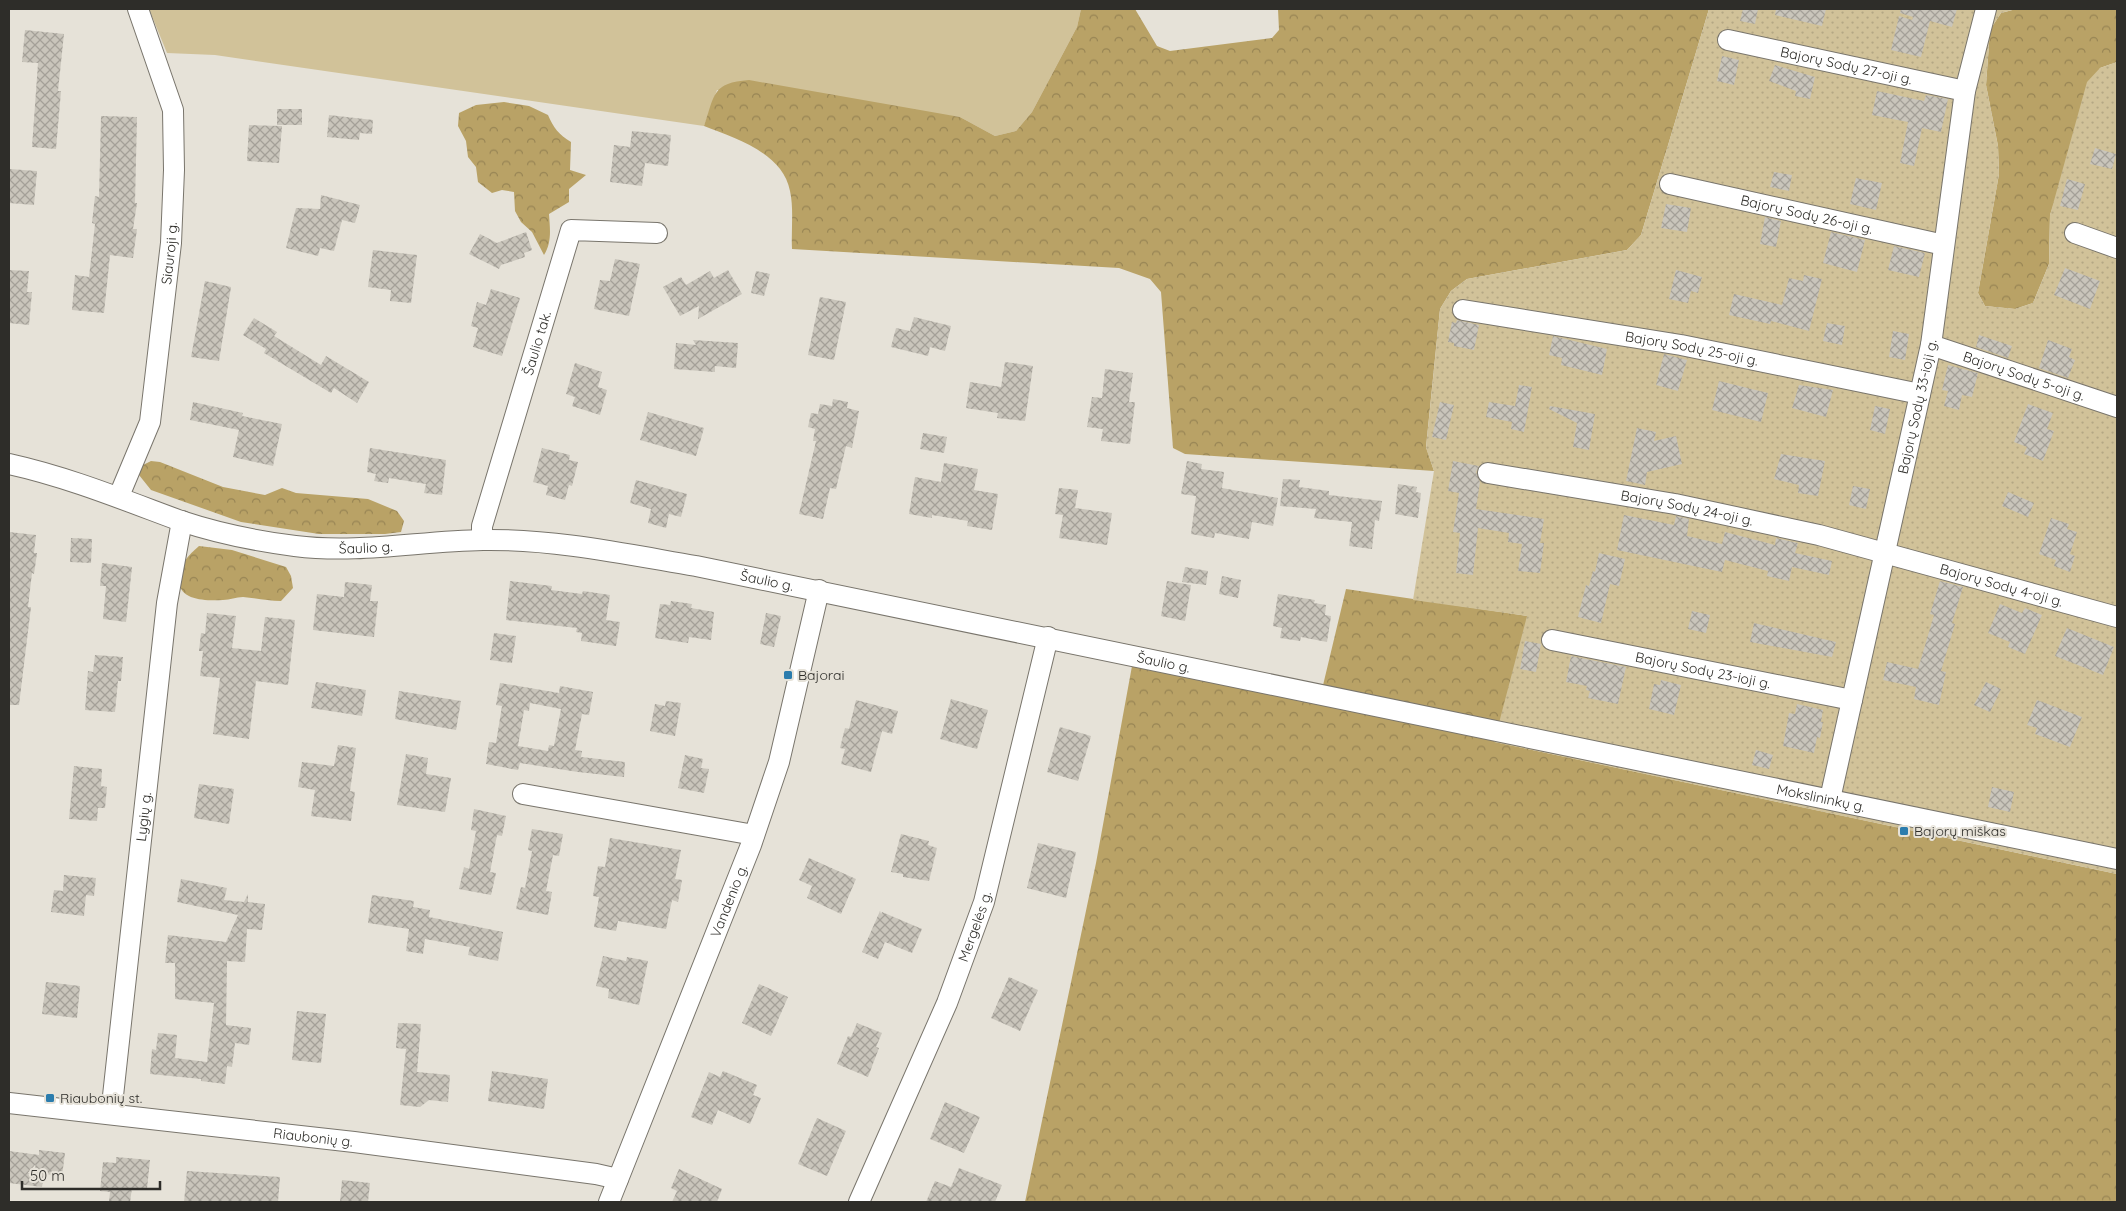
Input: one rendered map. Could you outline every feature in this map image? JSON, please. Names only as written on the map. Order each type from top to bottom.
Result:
[{"type":"street","name":"Siauroji g.","points":[[119,496],[150,422],[171,243],[174,170],[173,110],[138,9]]},
{"type":"street","name":"Bajorų Sodų 33-ioji g.","points":[[1830,799],[1931,345],[1965,91],[1986,9]]},
{"type":"street","name":"Bajorų Sodų 27-oji g.","points":[[1728,40],[1965,91]]},
{"type":"street","name":"Bajorų Sodų 26-oji g.","points":[[1670,184],[1944,245]]},
{"type":"street","name":"Šaulio tak.","points":[[482,540],[482,526],[571,230],[656,233]]},
{"type":"street","points":[[2075,233],[2117,248]]},
{"type":"street","name":"Bajorų Sodų 25-oji g.","points":[[1463,310],[1681,345],[1920,394]]},
{"type":"street","name":"Bajorų Sodų 5-oji g.","points":[[1931,345],[2117,407]]},
{"type":"street","name":"Šaulio g.","points":[[9,464],[119,496],[182,521],[240,537],[295,546],[339,550],[482,540],[537,541],[611,551],[819,590],[1524,738]]},
{"type":"street","name":"Bajorų Sodų 24-oji g.","points":[[1488,474],[1675,504],[1819,536],[1885,553]]},
{"type":"street","name":"Lygių g.","points":[[111,1114],[167,603],[182,521]]},
{"type":"street","name":"Bajorų Sodų 4-oji g.","points":[[1885,553],[2117,617]]},
{"type":"street","name":"Vandenio g.","points":[[609,1202],[754,835],[779,762],[819,590]]},
{"type":"street","name":"Mergelės g.","points":[[859,1202],[947,1003],[984,902],[1048,638]]},
{"type":"street","name":"Bajorų Sodų 23-ioji g.","points":[[1552,640],[1852,700]]},
{"type":"street","name":"Mokslininkų g.","points":[[1524,738],[2117,859]]},
{"type":"street","points":[[523,794],[754,835]]},
{"type":"street","name":"Riaubonių g.","points":[[9,1103],[492,1160],[596,1174],[618,1179]]},
{"type":"shaded area","points":[[149,9],[1081,9],[1077,27],[1032,112],[1016,131],[995,136],[960,117],[717,90],[704,126],[215,55],[167,53]]},
{"type":"shaded area","points":[[1709,9],[2016,9],[2001,13],[1990,30],[1986,85],[1998,146],[1999,174],[1978,293],[1985,306],[2015,309],[2033,303],[2049,264],[2050,215],[2087,82],[2100,68],[2117,62],[2117,874],[1494,742],[1527,616],[1413,600],[1434,471],[1426,448],[1440,309],[1451,291],[1467,279],[1627,250],[1641,235]]},
{"type":"green space","points":[[1081,9],[1135,9],[1157,46],[1170,51],[1272,38],[1279,30],[1278,9],[1709,9],[1641,235],[1627,250],[1467,279],[1451,291],[1440,309],[1426,447],[1434,471],[1185,454],[1173,448],[1161,292],[1150,279],[1119,268],[792,249],[790,191],[786,178],[778,166],[756,149],[704,126],[713,98],[721,87],[749,80],[960,117],[995,136],[1016,131],[1032,112],[1077,27]]},
{"type":"green space","points":[[2016,9],[2117,9],[2117,62],[2100,68],[2050,215],[2049,264],[2033,303],[2015,309],[1985,306],[1978,293],[1999,174],[1998,146],[1986,85],[1990,30],[2001,13]]},
{"type":"green space","points":[[504,102],[529,106],[548,115],[557,130],[571,142],[570,170],[586,175],[569,189],[569,202],[549,214],[549,240],[544,255],[532,232],[521,222],[515,211],[514,192],[502,190],[492,193],[478,182],[476,167],[468,157],[466,141],[458,126],[459,113],[476,105]]},
{"type":"green space","points":[[151,461],[160,462],[223,487],[265,495],[282,488],[296,493],[368,499],[397,511],[404,521],[401,532],[385,534],[319,534],[241,522],[151,490],[139,475],[141,466]]},
{"type":"green space","points":[[199,546],[232,550],[286,567],[291,576],[293,588],[281,601],[243,597],[209,600],[187,595],[182,591],[180,585],[181,571],[186,559]]},
{"type":"green space","points":[[1346,589],[1528,616],[1495,742],[2117,874],[2117,1202],[1025,1202],[1096,863],[1132,666],[1319,702]]},
{"type":"building","points":[[1743,9],[1758,9],[1755,24],[1740,21]]},
{"type":"building","points":[[1776,9],[1826,9],[1822,26],[1775,15]]},
{"type":"building","points":[[1901,9],[1957,9],[1952,27],[1930,21],[1921,57],[1891,50],[1899,16],[1912,20],[1913,17],[1900,13]]},
{"type":"building","points":[[25,30],[64,34],[58,91],[61,91],[56,149],[32,147],[38,63],[22,62]]},
{"type":"building","points":[[1722,56],[1739,60],[1734,85],[1717,81]]},
{"type":"building","points":[[1775,65],[1815,77],[1810,99],[1795,96],[1796,91],[1769,81]]},
{"type":"building","points":[[1877,91],[1924,101],[1926,95],[1948,99],[1941,132],[1922,128],[1914,166],[1900,163],[1908,122],[1872,115]]},
{"type":"building","points":[[277,109],[302,109],[302,125],[277,125]]},
{"type":"building","points":[[329,115],[373,120],[372,134],[360,133],[359,140],[327,137]]},
{"type":"building","points":[[101,116],[137,117],[135,203],[137,203],[133,229],[137,229],[133,258],[110,255],[104,313],[72,310],[75,275],[89,277],[95,224],[92,223],[95,196],[99,197]]},
{"type":"building","points":[[249,125],[282,126],[279,163],[247,161]]},
{"type":"building","points":[[632,131],[671,135],[668,166],[645,163],[642,186],[610,182],[614,145],[630,147]]},
{"type":"building","points":[[2095,148],[2116,154],[2112,169],[2090,164]]},
{"type":"building","points":[[9,169],[37,171],[34,205],[9,203]]},
{"type":"building","points":[[1774,172],[1792,175],[1789,191],[1770,187]]},
{"type":"building","points":[[1856,178],[1882,183],[1876,210],[1850,204]]},
{"type":"building","points":[[2067,179],[2085,184],[2078,210],[2060,206]]},
{"type":"building","points":[[321,195],[360,205],[355,223],[342,220],[334,251],[320,248],[318,256],[286,248],[296,208],[320,209]]},
{"type":"building","points":[[1666,204],[1691,208],[1687,232],[1661,228]]},
{"type":"building","points":[[1765,217],[1781,221],[1776,247],[1760,244]]},
{"type":"building","points":[[526,232],[532,250],[524,253],[525,257],[501,265],[499,269],[469,254],[480,234],[497,243]]},
{"type":"building","points":[[1831,232],[1865,240],[1857,272],[1823,263]]},
{"type":"building","points":[[1894,246],[1925,253],[1919,277],[1888,270]]},
{"type":"building","points":[[373,250],[417,255],[411,303],[390,301],[391,290],[368,287]]},
{"type":"building","points":[[615,259],[640,264],[629,316],[594,309],[600,280],[610,281]]},
{"type":"building","points":[[2065,268],[2100,281],[2090,309],[2054,295]]},
{"type":"building","points":[[9,270],[29,271],[27,292],[32,292],[29,325],[9,323]]},
{"type":"building","points":[[728,270],[742,294],[698,319],[699,306],[680,316],[663,287],[681,277],[686,285],[710,271],[714,278]]},
{"type":"building","points":[[1676,270],[1702,277],[1698,293],[1691,291],[1688,303],[1669,299]]},
{"type":"building","points":[[756,271],[770,274],[764,296],[751,293]]},
{"type":"building","points":[[1804,275],[1822,279],[1809,331],[1771,321],[1770,324],[1729,315],[1734,294],[1782,305],[1789,278],[1803,281]]},
{"type":"building","points":[[205,281],[231,287],[219,361],[191,357]]},
{"type":"building","points":[[491,289],[520,298],[502,356],[473,347],[478,328],[471,326],[477,302],[486,305]]},
{"type":"building","points":[[820,297],[846,302],[834,360],[808,355]]},
{"type":"building","points":[[914,317],[951,326],[945,351],[930,347],[928,356],[891,347],[896,328],[910,331]]},
{"type":"building","points":[[254,318],[277,332],[274,336],[321,365],[326,356],[369,382],[357,403],[334,388],[331,393],[264,353],[266,349],[243,335]]},
{"type":"building","points":[[1457,320],[1479,325],[1474,350],[1454,346],[1454,343],[1448,342],[1452,322],[1456,323]]},
{"type":"building","points":[[1827,323],[1845,326],[1842,345],[1823,341]]},
{"type":"building","points":[[1893,331],[1909,334],[1905,360],[1889,357]]},
{"type":"building","points":[[1979,335],[2012,346],[2008,358],[1976,347]]},
{"type":"building","points":[[1553,336],[1607,349],[1602,375],[1561,365],[1562,358],[1549,355]]},
{"type":"building","points":[[693,340],[738,343],[736,368],[715,366],[715,372],[674,369],[676,343],[696,345]]},
{"type":"building","points":[[2048,340],[2072,349],[2069,357],[2075,360],[2068,378],[2039,368]]},
{"type":"building","points":[[1664,354],[1687,360],[1678,391],[1656,385]]},
{"type":"building","points":[[1005,362],[1033,366],[1025,421],[997,418],[998,413],[966,408],[970,382],[1001,387]]},
{"type":"building","points":[[575,363],[602,372],[598,387],[607,390],[600,415],[572,406],[575,397],[566,394]]},
{"type":"building","points":[[1948,365],[1978,373],[1972,397],[1962,395],[1959,410],[1944,406],[1948,391],[1942,390]]},
{"type":"building","points":[[1105,369],[1133,373],[1129,402],[1135,402],[1130,444],[1101,441],[1103,429],[1087,427],[1092,397],[1102,398]]},
{"type":"building","points":[[1719,381],[1768,393],[1761,422],[1712,410]]},
{"type":"building","points":[[1519,385],[1532,387],[1524,432],[1511,429],[1512,422],[1486,417],[1489,402],[1515,406]]},
{"type":"building","points":[[1799,385],[1833,390],[1826,417],[1792,408]]},
{"type":"building","points":[[833,399],[848,402],[847,408],[859,411],[852,448],[846,446],[836,489],[830,488],[823,519],[799,514],[816,441],[813,441],[815,429],[808,427],[811,413],[818,414],[820,404],[832,406]]},
{"type":"building","points":[[193,402],[243,413],[242,416],[282,424],[273,466],[233,457],[239,430],[190,420]]},
{"type":"building","points":[[1440,402],[1454,405],[1446,440],[1432,437]]},
{"type":"building","points":[[2028,404],[2053,413],[2047,429],[2054,431],[2043,461],[2024,454],[2027,447],[2014,442]]},
{"type":"building","points":[[1550,406],[1595,414],[1589,450],[1573,447],[1577,423],[1549,409]]},
{"type":"building","points":[[1875,406],[1890,409],[1885,434],[1870,430]]},
{"type":"building","points":[[648,412],[704,428],[696,456],[640,440]]},
{"type":"building","points":[[1637,428],[1656,432],[1654,441],[1676,436],[1682,464],[1647,472],[1645,485],[1626,481]]},
{"type":"building","points":[[923,433],[947,437],[944,453],[920,449]]},
{"type":"building","points":[[370,448],[446,460],[442,495],[424,493],[426,484],[389,478],[388,483],[374,481],[376,474],[367,472]]},
{"type":"building","points":[[542,448],[570,455],[569,460],[578,462],[572,486],[569,485],[565,500],[546,495],[548,486],[533,482]]},
{"type":"building","points":[[1781,454],[1825,461],[1818,496],[1798,493],[1799,485],[1774,479]]},
{"type":"building","points":[[1187,461],[1202,464],[1201,469],[1224,472],[1222,488],[1278,498],[1273,526],[1252,522],[1249,539],[1215,533],[1214,538],[1191,534],[1196,496],[1181,494]]},
{"type":"building","points":[[1453,461],[1479,466],[1476,472],[1480,482],[1476,509],[1544,519],[1540,543],[1544,543],[1540,573],[1518,571],[1522,544],[1508,542],[1509,533],[1478,528],[1473,575],[1456,573],[1460,533],[1453,532],[1459,493],[1448,491]]},
{"type":"building","points":[[944,463],[978,469],[974,490],[998,494],[992,530],[967,526],[968,521],[932,515],[932,518],[909,514],[915,477],[941,482]]},
{"type":"building","points":[[1283,479],[1300,480],[1299,487],[1329,491],[1329,495],[1382,501],[1379,521],[1375,520],[1372,549],[1349,546],[1352,522],[1314,518],[1316,509],[1280,506]]},
{"type":"building","points":[[636,480],[687,494],[681,517],[669,514],[666,528],[648,523],[651,509],[630,503]]},
{"type":"building","points":[[1398,484],[1417,487],[1416,492],[1421,493],[1418,518],[1395,514]]},
{"type":"building","points":[[1853,486],[1870,489],[1866,509],[1849,505]]},
{"type":"building","points":[[1059,488],[1078,490],[1075,508],[1112,513],[1107,545],[1059,538],[1063,515],[1055,514]]},
{"type":"building","points":[[2008,492],[2034,503],[2028,517],[2002,506]]},
{"type":"building","points":[[1624,515],[1674,525],[1676,516],[1689,519],[1687,536],[1722,544],[1725,532],[1775,545],[1776,538],[1798,543],[1795,553],[1832,561],[1829,575],[1792,567],[1789,581],[1767,576],[1768,571],[1725,560],[1722,572],[1617,550]]},
{"type":"building","points":[[2051,518],[2069,524],[2067,529],[2077,532],[2070,554],[2075,556],[2070,572],[2054,566],[2056,560],[2039,554]]},
{"type":"building","points":[[9,532],[36,535],[34,553],[37,553],[34,574],[32,573],[28,607],[31,607],[19,705],[9,705]]},
{"type":"building","points":[[71,538],[92,539],[91,563],[70,562]]},
{"type":"building","points":[[1599,553],[1625,559],[1619,586],[1610,584],[1601,623],[1578,617],[1586,585],[1589,586],[1593,571],[1595,572]]},
{"type":"building","points":[[102,563],[132,567],[126,622],[103,619],[106,586],[100,586]]},
{"type":"building","points":[[1185,567],[1208,571],[1206,585],[1182,582]]},
{"type":"building","points":[[1222,576],[1241,580],[1238,598],[1219,594]]},
{"type":"building","points":[[510,581],[552,586],[551,590],[582,594],[583,591],[610,595],[606,620],[620,622],[616,646],[581,641],[582,633],[576,632],[577,628],[506,620]]},
{"type":"building","points":[[1167,581],[1191,585],[1185,621],[1161,616]]},
{"type":"building","points":[[1940,581],[1963,587],[1952,623],[1955,624],[1941,671],[1946,672],[1939,705],[1914,699],[1916,687],[1883,680],[1887,662],[1918,669],[1934,615],[1930,614]]},
{"type":"building","points":[[345,582],[372,585],[370,601],[378,601],[374,637],[313,630],[317,594],[344,597]]},
{"type":"building","points":[[1278,594],[1315,600],[1314,603],[1326,605],[1325,615],[1331,616],[1327,642],[1301,637],[1300,641],[1280,638],[1282,628],[1273,626]]},
{"type":"building","points":[[671,601],[692,604],[691,608],[714,612],[711,640],[689,637],[688,643],[655,638],[660,604],[670,605]]},
{"type":"building","points":[[2000,604],[2022,613],[2025,608],[2042,615],[2025,654],[2008,647],[2010,642],[1988,633]]},
{"type":"building","points":[[1692,611],[1710,615],[1706,633],[1688,629]]},
{"type":"building","points":[[207,613],[236,616],[232,648],[261,651],[265,617],[295,620],[288,685],[256,681],[249,739],[213,734],[220,678],[200,676],[203,651],[199,651],[201,633],[205,634]]},
{"type":"building","points":[[766,613],[781,616],[774,647],[760,644]]},
{"type":"building","points":[[1754,623],[1836,642],[1832,657],[1750,642]]},
{"type":"building","points":[[2067,628],[2114,647],[2103,675],[2055,656]]},
{"type":"building","points":[[494,633],[516,636],[512,663],[490,660]]},
{"type":"building","points":[[1525,641],[1541,644],[1536,672],[1520,669]]},
{"type":"building","points":[[95,655],[123,657],[115,712],[85,710],[88,671],[93,672]]},
{"type":"building","points":[[1571,656],[1626,667],[1618,704],[1588,698],[1590,691],[1586,690],[1587,686],[1566,682]]},
{"type":"building","points":[[1661,680],[1681,685],[1674,715],[1649,709],[1654,684],[1660,685]]},
{"type":"building","points":[[316,682],[366,690],[362,716],[311,708]]},
{"type":"building","points":[[1986,682],[2001,689],[1990,712],[1974,705]]},
{"type":"building","points":[[500,683],[559,693],[560,686],[593,692],[589,715],[582,714],[575,750],[582,751],[581,757],[625,762],[624,777],[520,763],[518,770],[486,764],[489,742],[496,743],[502,706],[496,705]],"holes":[[[530,703],[561,709],[554,746],[549,745],[548,751],[518,746],[524,710],[529,711]]]},
{"type":"building","points":[[399,691],[461,701],[456,730],[395,719]]},
{"type":"building","points":[[951,699],[988,710],[977,749],[940,739]]},
{"type":"building","points":[[856,700],[898,711],[892,734],[882,731],[871,772],[841,764],[845,749],[840,748],[845,728],[849,729]]},
{"type":"building","points":[[2037,700],[2082,717],[2070,747],[2035,734],[2037,728],[2027,725]]},
{"type":"building","points":[[666,701],[681,703],[675,736],[650,731],[655,704],[665,706]]},
{"type":"building","points":[[1797,704],[1823,710],[1820,738],[1817,737],[1814,753],[1783,746],[1789,713],[1795,714]]},
{"type":"building","points":[[1060,727],[1091,736],[1078,781],[1047,772]]},
{"type":"building","points":[[338,745],[356,748],[350,791],[355,792],[351,821],[311,816],[315,790],[298,787],[302,762],[334,766]]},
{"type":"building","points":[[1756,750],[1773,755],[1769,769],[1752,765]]},
{"type":"building","points":[[406,754],[428,758],[426,774],[451,778],[445,812],[397,805]]},
{"type":"building","points":[[685,755],[703,759],[701,768],[709,769],[704,793],[678,788]]},
{"type":"building","points":[[74,766],[102,769],[101,786],[107,787],[105,808],[98,808],[97,821],[69,819]]},
{"type":"building","points":[[199,784],[234,789],[229,824],[194,818]]},
{"type":"building","points":[[1992,787],[2014,792],[2010,812],[1988,807]]},
{"type":"building","points":[[474,809],[506,816],[502,836],[497,835],[490,872],[496,873],[491,895],[459,889],[464,867],[469,869],[476,831],[471,830]]},
{"type":"building","points":[[532,829],[563,834],[559,856],[553,855],[546,891],[552,892],[548,915],[516,909],[521,887],[525,888],[532,851],[528,850]]},
{"type":"building","points":[[901,834],[929,841],[928,845],[937,848],[929,881],[903,877],[903,874],[891,872]]},
{"type":"building","points":[[610,838],[681,850],[675,879],[682,880],[678,902],[672,900],[666,929],[618,921],[616,931],[594,927],[599,897],[593,896],[598,866],[605,867]]},
{"type":"building","points":[[1038,843],[1076,852],[1066,898],[1027,888]]},
{"type":"building","points":[[809,858],[856,879],[841,914],[807,898],[812,886],[799,880]]},
{"type":"building","points":[[64,875],[96,878],[94,896],[86,895],[84,916],[51,912],[54,890],[63,891]]},
{"type":"building","points":[[181,879],[227,888],[224,900],[244,902],[248,894],[248,902],[265,904],[262,930],[247,929],[245,962],[227,961],[226,1025],[251,1028],[249,1045],[235,1043],[232,1067],[227,1066],[225,1084],[201,1081],[201,1079],[150,1074],[152,1049],[156,1050],[158,1033],[177,1035],[175,1058],[207,1062],[214,1003],[175,999],[175,963],[165,963],[168,935],[226,942],[238,915],[177,902]]},
{"type":"building","points":[[372,895],[414,901],[413,907],[430,910],[429,917],[503,932],[498,961],[468,955],[470,947],[425,939],[423,954],[406,951],[409,929],[368,923]]},
{"type":"building","points":[[880,911],[881,914],[882,912],[922,929],[912,953],[885,942],[878,959],[862,952]]},
{"type":"building","points":[[603,956],[626,961],[627,957],[648,961],[639,1005],[608,998],[609,989],[596,986]]},
{"type":"building","points":[[1009,977],[1038,990],[1020,1031],[991,1018]]},
{"type":"building","points":[[46,982],[80,986],[77,1018],[42,1014]]},
{"type":"building","points":[[759,984],[788,997],[771,1036],[742,1023]]},
{"type":"building","points":[[297,1011],[326,1014],[321,1063],[292,1060]]},
{"type":"building","points":[[398,1023],[421,1024],[417,1072],[450,1075],[448,1102],[429,1100],[420,1107],[400,1105],[406,1049],[396,1048]]},
{"type":"building","points":[[857,1023],[882,1033],[876,1047],[879,1048],[868,1077],[837,1064],[848,1036],[851,1037]]},
{"type":"building","points":[[492,1071],[548,1079],[544,1109],[488,1101]]},
{"type":"building","points":[[723,1071],[757,1085],[753,1095],[761,1098],[750,1124],[718,1110],[712,1125],[691,1117],[709,1072],[720,1077]]},
{"type":"building","points":[[945,1102],[980,1117],[964,1153],[930,1139]]},
{"type":"building","points":[[817,1118],[846,1131],[827,1176],[798,1164]]},
{"type":"building","points":[[39,1150],[65,1153],[62,1176],[44,1174],[42,1187],[9,1183],[9,1151],[39,1155]]},
{"type":"building","points":[[116,1157],[150,1160],[147,1189],[132,1188],[130,1202],[109,1202],[110,1192],[100,1191],[103,1162],[116,1163]]},
{"type":"building","points":[[959,1168],[1002,1185],[995,1202],[926,1202],[935,1181],[951,1187]]},
{"type":"building","points":[[679,1169],[722,1189],[717,1202],[672,1202],[677,1191],[671,1188]]},
{"type":"building","points":[[187,1171],[280,1177],[278,1202],[184,1202]]},
{"type":"building","points":[[342,1180],[370,1183],[368,1202],[340,1202]]},
{"type":"place","name":"Bajorai","points":[[788,675]]},
{"type":"place","name":"Bajorų miškas","points":[[1904,831]]},
{"type":"place","name":"Riaubonių st.","points":[[50,1098]]}]
